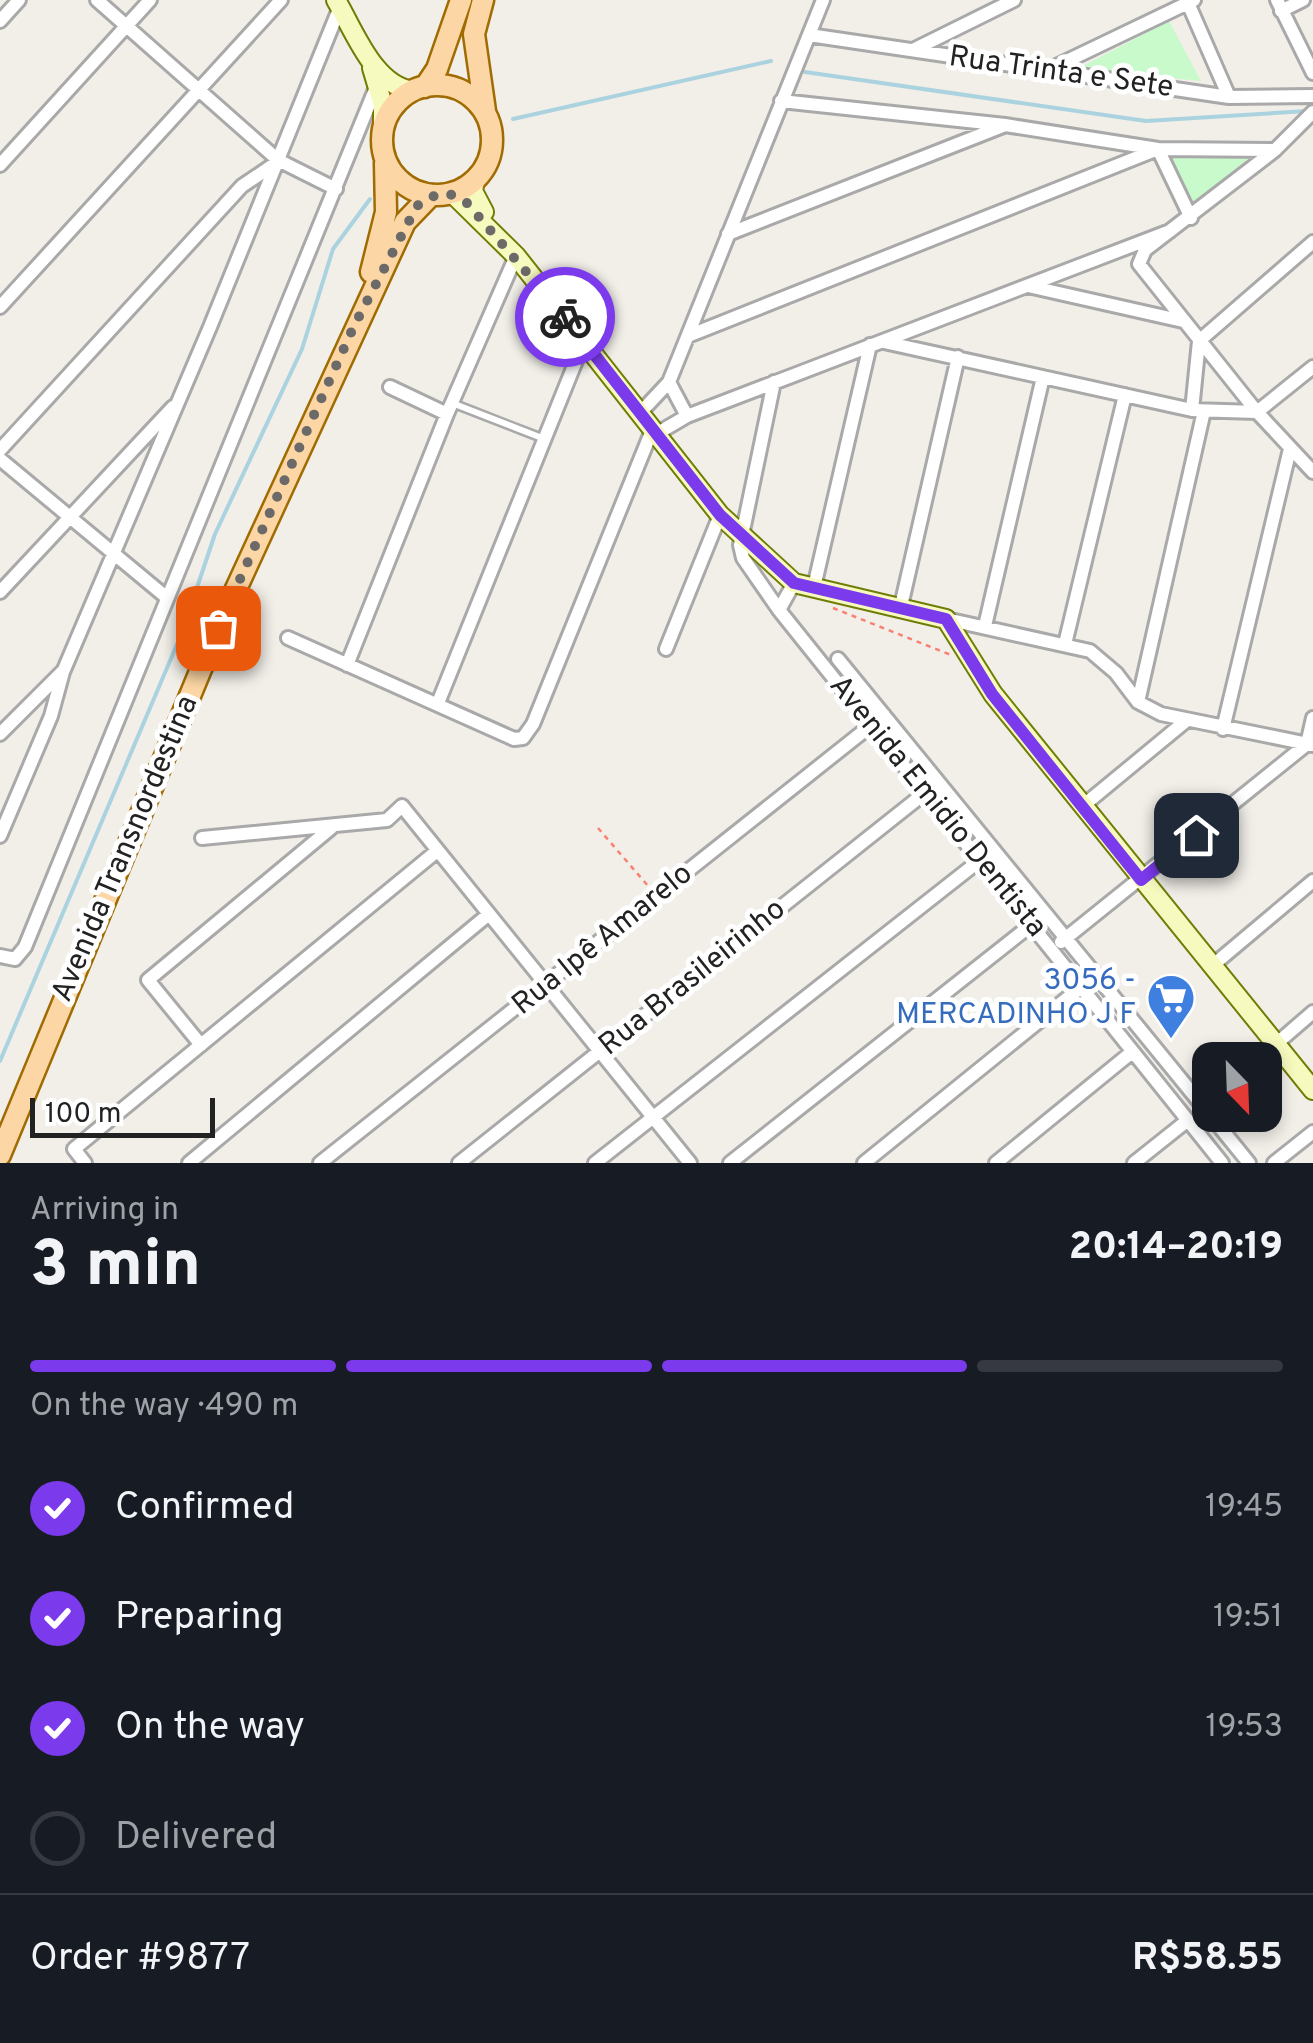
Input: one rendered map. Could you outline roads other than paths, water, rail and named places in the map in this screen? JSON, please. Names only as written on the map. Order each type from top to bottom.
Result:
[{"type":"main road","points":[[460,0],[438,69],[419,89],[396,104],[383,128],[384,157],[405,185],[442,194],[474,180],[491,146],[474,34],[482,0]]},
{"type":"main road","points":[[419,89],[458,90],[486,116]]},
{"type":"main road","name":"Avenida Transnordestina","points":[[354,326],[384,227],[384,157]]},
{"type":"main road","name":"Avenida Transnordestina","points":[[0,1154],[218,628],[354,326],[409,214],[442,194]]},
{"type":"street","points":[[0,20],[19,0]]},
{"type":"street","points":[[98,0],[277,162],[336,189]]},
{"type":"street","points":[[0,165],[150,0]]},
{"type":"street","points":[[0,307],[281,0]]},
{"type":"street","points":[[912,51],[1014,0]]},
{"type":"street","points":[[1303,0],[1279,5],[1313,72]]},
{"type":"street","points":[[640,413],[669,382],[825,1]]},
{"type":"street","points":[[1047,70],[1191,2],[1228,97]]},
{"type":"street","points":[[338,3],[378,84],[383,128]]},
{"type":"street","points":[[0,836],[51,716],[63,672],[277,162],[338,3]]},
{"type":"street","name":"Rua Trinta e Sete","points":[[809,36],[1228,97],[1313,96]]},
{"type":"street","points":[[366,53],[392,84],[419,89]]},
{"type":"street","points":[[0,956],[15,959],[25,947],[378,84]]},
{"type":"street","points":[[781,101],[1005,126],[1158,149],[1275,150]]},
{"type":"street","points":[[1311,114],[1275,150],[1145,250],[1140,268],[1257,412],[1313,472]]},
{"type":"street","points":[[728,234],[1005,126]]},
{"type":"street","points":[[1158,149],[1191,218]]},
{"type":"street","points":[[688,336],[1158,149]]},
{"type":"street","points":[[0,450],[242,186],[277,162]]},
{"type":"street","points":[[474,180],[474,195],[510,249],[720,515],[794,583],[1090,651],[1116,673],[1138,702],[1187,720],[1310,745]]},
{"type":"street","points":[[442,194],[510,249]]},
{"type":"street","points":[[288,638],[514,739],[529,733],[655,431],[1170,231]]},
{"type":"street","points":[[1138,702],[1198,411],[1199,340],[1313,242]]},
{"type":"street","points":[[347,666],[510,249]]},
{"type":"street","points":[[1025,286],[1182,321]]},
{"type":"street","points":[[438,704],[584,341]]},
{"type":"street","points":[[875,343],[958,357],[1198,411],[1257,412],[1313,367]]},
{"type":"street","points":[[814,587],[875,343]]},
{"type":"street","points":[[900,606],[958,357]]},
{"type":"street","points":[[985,626],[1043,376]]},
{"type":"street","points":[[669,382],[687,416]]},
{"type":"street","points":[[743,538],[774,382]]},
{"type":"street","points":[[390,387],[449,408]]},
{"type":"street","points":[[1066,644],[1124,395]]},
{"type":"street","points":[[0,592],[177,403]]},
{"type":"street","points":[[1223,729],[1290,449]]},
{"type":"street","points":[[0,459],[166,597]]},
{"type":"street","points":[[666,649],[720,515]]},
{"type":"street","name":"Avenida Emidio Dentista","points":[[743,538],[743,558],[779,610],[1222,1163]]},
{"type":"street","points":[[779,610],[794,583]]},
{"type":"street","points":[[946,619],[992,694],[1274,1042]]},
{"type":"street","name":"Avenida Emidio Dentista","points":[[838,659],[1192,1093]]},
{"type":"street","points":[[0,734],[63,672]]},
{"type":"street","name":"Rua Ipê Amarelo","points":[[320,1163],[884,715]]},
{"type":"street","points":[[1051,950],[1310,745],[1313,718]]},
{"type":"street","points":[[1084,805],[1187,720]]},
{"type":"street","name":"Rua Brasileirinho","points":[[459,1163],[926,792]]},
{"type":"street","points":[[202,838],[387,820],[402,806],[690,1163]]},
{"type":"street","points":[[200,1045],[148,980],[333,826]]},
{"type":"street","points":[[85,1163],[74,1149],[437,850]]},
{"type":"street","points":[[595,1163],[979,860]]},
{"type":"street","points":[[1212,966],[1313,881]]},
{"type":"street","points":[[194,1161],[489,914]]},
{"type":"street","points":[[730,1163],[1032,925]]},
{"type":"street","points":[[864,1163],[1080,988]]},
{"type":"street","points":[[1278,1042],[1313,1012]]},
{"type":"street","points":[[1282,1051],[1313,1090]]},
{"type":"street","points":[[996,1163],[1132,1052]]},
{"type":"street","points":[[1134,1163],[1188,1120]]},
{"type":"street","name":"Avenida Emidio Dentista","points":[[1224,1132],[1249,1163]]},
{"type":"street","points":[[1274,1163],[1313,1132]]},
{"type":"lane","points":[[449,408],[544,439]]},
{"type":"waterway","points":[[513,119],[771,61]]},
{"type":"waterway","points":[[805,72],[1146,121],[1307,111]]},
{"type":"waterway","points":[[0,1061],[181,635],[215,534],[302,349],[333,249],[370,199]]},
{"type":"place","name":"3056 - MERCADINHO J F","points":[[1171,1040]]}]
